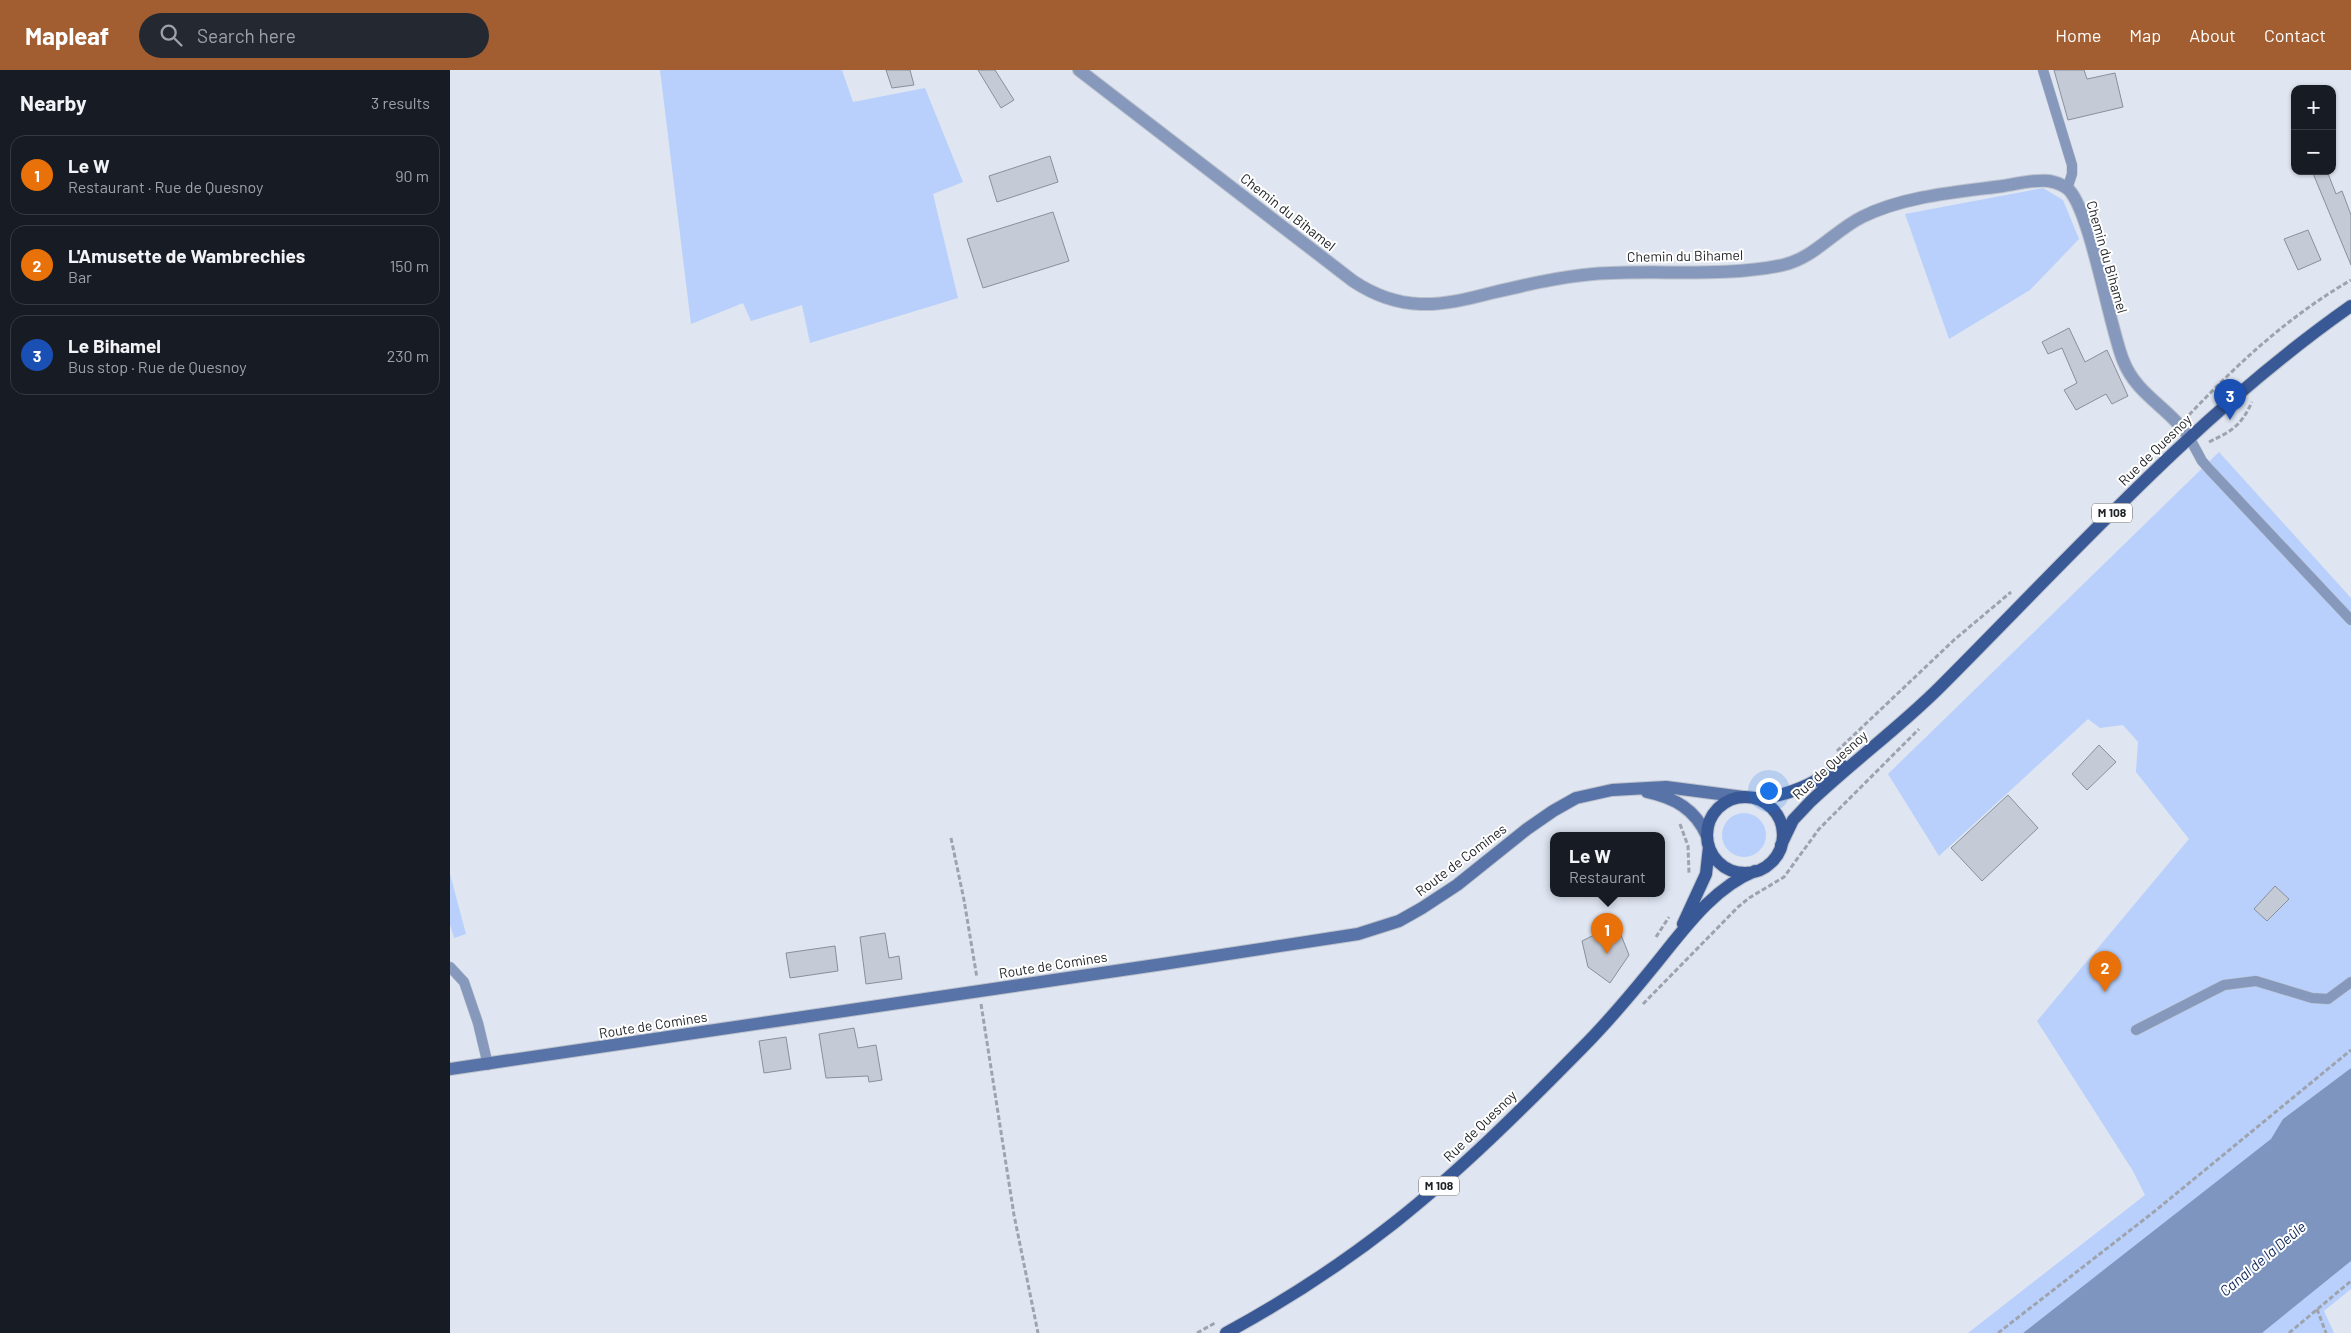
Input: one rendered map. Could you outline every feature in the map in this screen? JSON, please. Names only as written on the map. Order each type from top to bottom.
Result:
[{"type":"main road","name":"Rue de Quesnoy","points":[[1781,845],[1786,830],[1801,811],[1939,689],[2190,437],[2240,392],[2351,306]]},
{"type":"main road","name":"Rue de Quesnoy","points":[[1748,798],[1778,796],[1810,784],[1886,736]]},
{"type":"main road","points":[[1748,798],[1768,806],[1776,813],[1782,828],[1781,845],[1774,859],[1755,871],[1745,873],[1729,870],[1717,860],[1708,841],[1708,826],[1715,811],[1728,802],[1748,798]]},
{"type":"main road","name":"Rue de Quesnoy","points":[[1675,939],[1706,874],[1708,841]]},
{"type":"main road","name":"Rue de Quesnoy","points":[[1226,1333],[1279,1303],[1354,1253],[1394,1223],[1454,1172],[1598,1032],[1675,939],[1728,886],[1755,871]]},
{"type":"street","name":"Chemin du Bihamel","points":[[1080,70],[1353,281],[1375,294],[1408,304],[1430,305],[1458,301],[1561,278],[1592,274],[1738,270],[1786,264],[1806,256],[1859,219],[1890,206],[1944,195],[2031,182],[2051,181],[2067,189],[2074,197],[2086,230],[2116,342],[2128,373],[2148,398],[2180,424],[2190,437]]},
{"type":"street","name":"Route de Comines","points":[[450,1069],[488,1065],[1318,941],[1384,926],[1410,915],[1445,894],[1528,829],[1566,803],[1600,792],[1622,788],[1666,787],[1748,798]]},
{"type":"street","name":"Route de Comines","points":[[1622,788],[1659,795],[1676,801],[1698,819],[1708,841]]},
{"type":"lane","points":[[2044,70],[2072,165],[2072,174],[2067,189]]},
{"type":"lane","points":[[2190,437],[2209,469],[2351,620]]},
{"type":"lane","points":[[450,967],[464,982],[478,1023],[488,1065]]},
{"type":"lane","points":[[2136,1030],[2224,985],[2256,981],[2312,998],[2328,999],[2351,982]]},
{"type":"path","points":[[2180,424],[2248,354],[2298,314],[2351,280]]},
{"type":"path","points":[[2196,450],[2235,428],[2243,421],[2255,399]]},
{"type":"path","points":[[1834,753],[1880,712],[1954,640],[2016,588]]},
{"type":"path","points":[[1637,1011],[1738,907],[1749,898],[1784,877],[1819,829],[1921,727]]},
{"type":"path","points":[[1679,821],[1688,846],[1690,862],[1687,881]]},
{"type":"path","points":[[951,838],[964,900],[1014,1215],[1038,1333]]},
{"type":"path","points":[[1652,944],[1671,913]]},
{"type":"path","points":[[1998,1333],[2155,1211],[2351,1050]]},
{"type":"path","points":[[2289,1333],[2351,1281]]},
{"type":"path","points":[[2317,1309],[2326,1333]]},
{"type":"path","points":[[1197,1333],[1222,1319]]},
{"type":"shaded area","points":[[660,70],[842,70],[853,102],[925,88],[963,182],[933,194],[958,298],[810,343],[802,305],[751,321],[743,303],[691,324]]},
{"type":"shaded area","points":[[2043,188],[2063,200],[2079,239],[2030,290],[1949,339],[1905,214]]},
{"type":"shaded area","points":[[2219,452],[2351,598],[2351,1068],[2283,1119],[2272,1139],[2023,1333],[1968,1333],[2145,1195],[2133,1171],[2037,1021],[2189,839],[2136,772],[2138,742],[2123,725],[2100,728],[2088,719],[1939,856],[1888,774]]},
{"type":"shaded area","points":[[1748,813],[1760,819],[1765,826],[1765,844],[1760,851],[1753,856],[1740,857],[1732,854],[1725,847],[1722,831],[1725,823],[1732,816]]},
{"type":"shaded area","points":[[450,874],[466,934],[454,938],[450,924]]},
{"type":"shaded area","points":[[2351,1261],[2351,1289],[2324,1311],[2334,1333],[2262,1333]]},
{"type":"water","name":"Canal de la Deûle","points":[[2351,1068],[2351,1261],[2262,1333],[2023,1333],[2271,1139],[2283,1119]]},
{"type":"building","points":[[886,70],[910,70],[914,85],[892,88]]},
{"type":"building","points":[[978,70],[995,70],[1014,100],[1001,108]]},
{"type":"building","points":[[2054,70],[2084,70],[2087,79],[2115,73],[2123,107],[2068,120]]},
{"type":"building","points":[[1050,156],[1058,182],[997,202],[989,176]]},
{"type":"building","points":[[2314,175],[2329,175],[2336,194],[2342,191],[2351,215],[2351,265]]},
{"type":"building","points":[[1053,212],[1069,261],[983,288],[967,239]]},
{"type":"building","points":[[2308,230],[2321,260],[2298,270],[2284,239]]},
{"type":"building","points":[[2069,328],[2085,362],[2107,350],[2128,396],[2112,404],[2106,394],[2076,410],[2064,390],[2077,383],[2062,348],[2048,354],[2042,342]]},
{"type":"building","points":[[2099,745],[2116,762],[2087,790],[2072,774]]},
{"type":"building","points":[[2008,795],[2038,828],[1982,881],[1951,848]]},
{"type":"building","points":[[2275,886],[2289,899],[2267,921],[2254,909]]},
{"type":"building","points":[[1619,930],[1629,955],[1610,983],[1588,967],[1582,941],[1600,932],[1603,938]]},
{"type":"building","points":[[885,933],[889,958],[899,956],[902,979],[866,984],[860,937]]},
{"type":"building","points":[[835,946],[838,971],[790,978],[786,953]]},
{"type":"building","points":[[854,1028],[858,1048],[876,1045],[882,1080],[869,1082],[868,1076],[826,1078],[819,1034]]},
{"type":"building","points":[[786,1037],[791,1069],[764,1073],[759,1041]]},
{"type":"place","name":"Le Bihamel","points":[[2230,420]]},
{"type":"place","name":"Le W","points":[[1607,954]]},
{"type":"place","name":"L'Amusette de Wambrechies","points":[[2105,992]]}]
